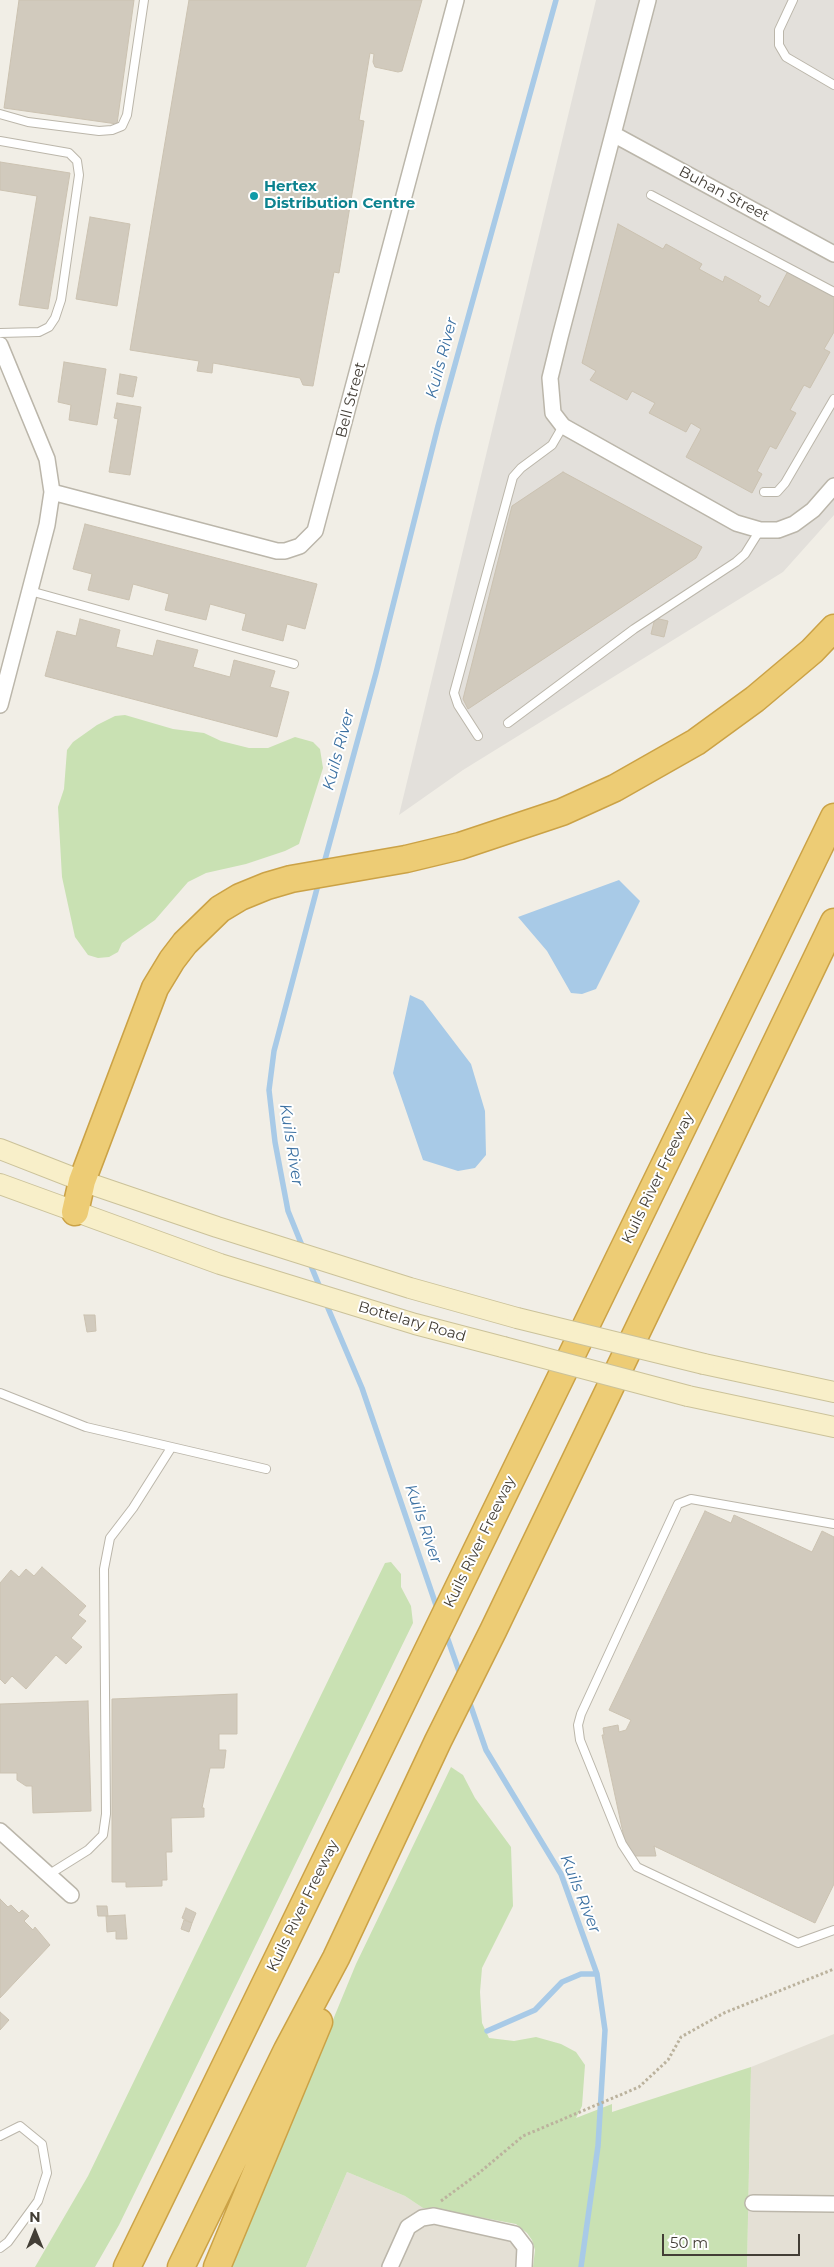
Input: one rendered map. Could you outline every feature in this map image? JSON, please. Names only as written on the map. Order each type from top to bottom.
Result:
[{"type":"highway","points":[[75,1212],[82,1182],[156,988],[172,960],[199,928],[220,909],[240,897],[290,879],[406,859],[460,846],[554,815],[615,788],[696,742],[755,699],[812,651],[834,628]]},
{"type":"highway","name":"Kuils River Freeway","points":[[127,2267],[834,817]]},
{"type":"highway","points":[[181,2267],[287,2050],[336,1958],[438,1741],[834,922]]},
{"type":"highway","points":[[217,2267],[320,2020],[336,1958]]},
{"type":"highway","points":[[113,2267],[150,2220]]},
{"type":"main road","points":[[0,1149],[82,1182],[216,1227],[410,1288],[517,1318],[704,1364],[834,1392]]},
{"type":"main road","name":"Bottelary Road","points":[[0,1184],[220,1264],[416,1324],[688,1396],[834,1427]]},
{"type":"street","name":"Bell Street","points":[[52,492],[277,551],[285,551],[300,546],[315,531],[456,0]]},
{"type":"street","points":[[648,0],[550,378],[553,413],[563,426],[736,523],[760,530],[778,530],[794,524],[812,510],[834,486]]},
{"type":"street","name":"Buhan Street","points":[[613,134],[834,254]]},
{"type":"street","points":[[0,346],[47,459],[52,492],[51,509],[0,704]]},
{"type":"street","points":[[0,1831],[70,1895]]},
{"type":"street","points":[[752,2203],[834,2204]]},
{"type":"street","points":[[390,2267],[408,2227],[427,2216],[440,2217],[515,2234],[525,2246],[524,2267]]},
{"type":"lane","points":[[0,114],[28,122],[99,131],[112,130],[122,126],[127,115],[144,0]]},
{"type":"lane","points":[[793,0],[779,30],[779,45],[786,57],[834,85]]},
{"type":"lane","points":[[0,141],[69,153],[77,161],[79,175],[61,300],[55,318],[49,327],[39,332],[0,333]]},
{"type":"lane","points":[[650,195],[834,292]]},
{"type":"lane","points":[[764,492],[778,492],[785,483],[834,399]]},
{"type":"lane","points":[[478,736],[458,705],[454,693],[464,655],[513,477],[521,468],[552,445],[563,426]]},
{"type":"lane","points":[[508,723],[634,629],[736,562],[745,554],[760,530]]},
{"type":"lane","points":[[30,591],[294,664]]},
{"type":"lane","points":[[0,1392],[86,1427],[266,1469]]},
{"type":"lane","points":[[48,1875],[88,1850],[102,1835],[106,1814],[104,1569],[110,1538],[133,1508],[172,1448]]},
{"type":"lane","points":[[834,1524],[692,1499],[678,1504],[580,1714],[578,1726],[580,1740],[622,1844],[636,1867],[798,1943],[834,1930]]},
{"type":"lane","points":[[0,2136],[20,2126],[42,2144],[47,2173],[38,2201],[8,2242],[0,2248]]},
{"type":"path","points":[[427,2216],[432,2207],[479,2173],[522,2136],[639,2087],[668,2060],[681,2037],[724,2014],[834,1969]]},
{"type":"shaded area","points":[[596,0],[834,0],[834,515],[783,572],[463,770],[399,815]]},
{"type":"shaded area","points":[[834,2034],[834,2267],[747,2267],[751,2067]]},
{"type":"shaded area","points":[[347,2172],[405,2196],[423,2208],[427,2215],[510,2231],[525,2267],[306,2267]]},
{"type":"green space","points":[[125,715],[173,729],[204,733],[221,741],[249,748],[268,748],[295,737],[313,742],[320,749],[323,768],[299,844],[285,851],[246,864],[206,873],[188,882],[155,920],[122,943],[118,952],[109,957],[98,958],[88,955],[75,937],[62,877],[58,807],[64,789],[67,750],[73,742],[97,725],[115,716]]},
{"type":"green space","points":[[391,1562],[401,1574],[401,1587],[411,1606],[413,1623],[119,2225],[95,2267],[35,2267],[88,2176],[385,1563]]},
{"type":"green space","points":[[451,1767],[463,1775],[475,1798],[511,1847],[513,1906],[482,1968],[480,1992],[482,2023],[489,2038],[514,2041],[536,2037],[561,2044],[576,2052],[585,2065],[582,2106],[576,2118],[612,2104],[612,2112],[751,2067],[747,2267],[533,2267],[535,2250],[532,2240],[516,2224],[423,2208],[405,2196],[347,2172],[306,2267],[231,2267],[356,1964]]},
{"type":"water","points":[[619,880],[640,901],[596,989],[582,994],[571,993],[547,951],[518,917]]},
{"type":"water","points":[[410,995],[423,1001],[471,1064],[485,1111],[486,1155],[475,1168],[458,1171],[423,1160],[393,1073]]},
{"type":"building","points":[[19,0],[134,0],[117,124],[4,108]]},
{"type":"building","name":"Hertex Distribution Centre","points":[[189,0],[422,0],[402,71],[398,72],[375,67],[373,62],[374,54],[370,53],[359,120],[364,121],[339,273],[334,272],[313,386],[303,385],[300,378],[213,363],[212,373],[197,371],[199,361],[130,350]]},
{"type":"building","points":[[0,162],[70,173],[48,309],[19,305],[37,196],[0,190]]},
{"type":"building","points":[[90,217],[130,224],[117,306],[76,299]]},
{"type":"building","points":[[618,224],[663,249],[666,244],[702,264],[699,269],[723,282],[725,276],[761,296],[758,301],[769,307],[788,271],[834,296],[834,332],[824,349],[830,352],[810,388],[804,385],[790,410],[796,413],[776,449],[770,446],[757,471],[762,474],[752,493],[686,457],[701,429],[691,423],[686,432],[649,413],[655,403],[632,391],[627,400],[590,380],[596,371],[582,363]]},
{"type":"building","points":[[64,362],[106,369],[97,425],[69,420],[71,405],[58,402]]},
{"type":"building","points":[[120,374],[137,377],[133,397],[117,394]]},
{"type":"building","points":[[117,403],[141,407],[130,475],[109,472],[118,419],[114,418]]},
{"type":"building","points":[[563,472],[702,547],[696,558],[468,709],[463,699],[512,506]]},
{"type":"building","points":[[85,524],[317,584],[305,629],[287,624],[283,641],[242,630],[246,614],[210,604],[206,620],[165,610],[169,594],[133,584],[129,600],[88,590],[92,574],[73,569]]},
{"type":"building","points":[[655,618],[668,621],[664,637],[651,634]]},
{"type":"building","points":[[80,619],[120,630],[116,647],[153,656],[157,640],[198,650],[193,667],[230,677],[234,660],[275,671],[270,687],[289,692],[277,737],[45,676],[57,631],[76,636]]},
{"type":"building","points":[[84,1315],[95,1315],[96,1331],[87,1332]]},
{"type":"building","points":[[705,1511],[731,1523],[734,1515],[812,1552],[822,1531],[834,1537],[834,1884],[815,1923],[654,1846],[656,1856],[628,1856],[602,1735],[604,1735],[603,1728],[618,1725],[619,1732],[626,1730],[631,1720],[609,1710]]},
{"type":"building","points":[[42,1567],[86,1606],[78,1615],[86,1621],[71,1638],[82,1647],[66,1664],[56,1655],[26,1689],[12,1676],[5,1684],[0,1679],[0,1583],[11,1570],[19,1577],[26,1569],[34,1576]]},
{"type":"building","points":[[237,1694],[237,1734],[219,1734],[219,1750],[226,1750],[224,1768],[210,1768],[202,1808],[204,1808],[204,1817],[171,1818],[172,1852],[166,1852],[167,1880],[162,1880],[162,1886],[126,1887],[126,1882],[112,1882],[112,1699]]},
{"type":"building","points":[[88,1701],[91,1811],[33,1813],[32,1786],[26,1786],[17,1780],[17,1773],[0,1773],[0,1704]]},
{"type":"building","points":[[0,1899],[8,1907],[11,1905],[19,1913],[22,1910],[29,1916],[24,1921],[33,1930],[35,1927],[50,1945],[0,1998]]},
{"type":"building","points":[[97,1906],[107,1906],[108,1916],[98,1916]]},
{"type":"building","points":[[186,1908],[196,1913],[192,1923],[182,1918]]},
{"type":"building","points":[[125,1915],[127,1939],[116,1939],[116,1931],[107,1932],[106,1916]]},
{"type":"building","points":[[184,1920],[192,1923],[189,1932],[181,1929]]},
{"type":"building","points":[[0,2012],[9,2020],[0,2030]]},
{"type":"waterway","name":"Kuils River","points":[[323,867],[376,673],[438,426],[556,0]]},
{"type":"waterway","name":"Kuils River","points":[[303,1248],[288,1211],[275,1142],[269,1090],[274,1051],[319,881]]},
{"type":"waterway","name":"Kuils River","points":[[309,1261],[321,1290]]},
{"type":"waterway","name":"Kuils River","points":[[325,1301],[362,1388],[438,1611]]},
{"type":"waterway","name":"Kuils River","points":[[446,1634],[461,1677]]},
{"type":"waterway","name":"Kuils River","points":[[468,1698],[486,1750],[561,1874],[597,1974],[605,2030],[598,2146],[581,2267]]},
{"type":"waterway","points":[[487,2031],[535,2010],[562,1982],[581,1974],[597,1974]]},
{"type":"place","name":"Hertex Distribution Centre","points":[[254,196]]}]
